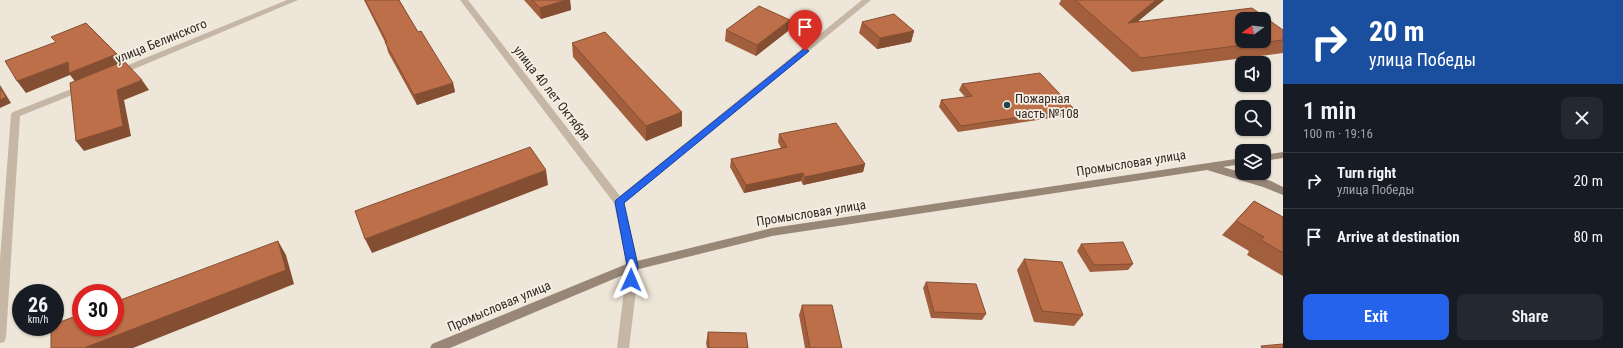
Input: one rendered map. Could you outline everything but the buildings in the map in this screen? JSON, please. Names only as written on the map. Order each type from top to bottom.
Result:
[{"type":"main road","points":[[1271,157],[1283,155]]},
{"type":"main road","name":"Промысловая улица","points":[[436,348],[633,266],[772,232],[1235,162]]},
{"type":"main road","name":"Промысловая улица","points":[[1206,166],[1267,184],[1283,191]]},
{"type":"street","name":"улица Белинского","points":[[111,75],[294,0]]},
{"type":"street","name":"улица 40 лет Октября","points":[[464,0],[620,202]]},
{"type":"street","points":[[623,348],[633,266],[620,202],[867,0]]},
{"type":"street","points":[[0,338],[16,114],[89,84]]},
{"type":"place","name":"Пожарная часть №108","points":[[1007,105]]},
{"type":"route","points":[[631,280],[633,266],[620,202],[805,51]]}]
